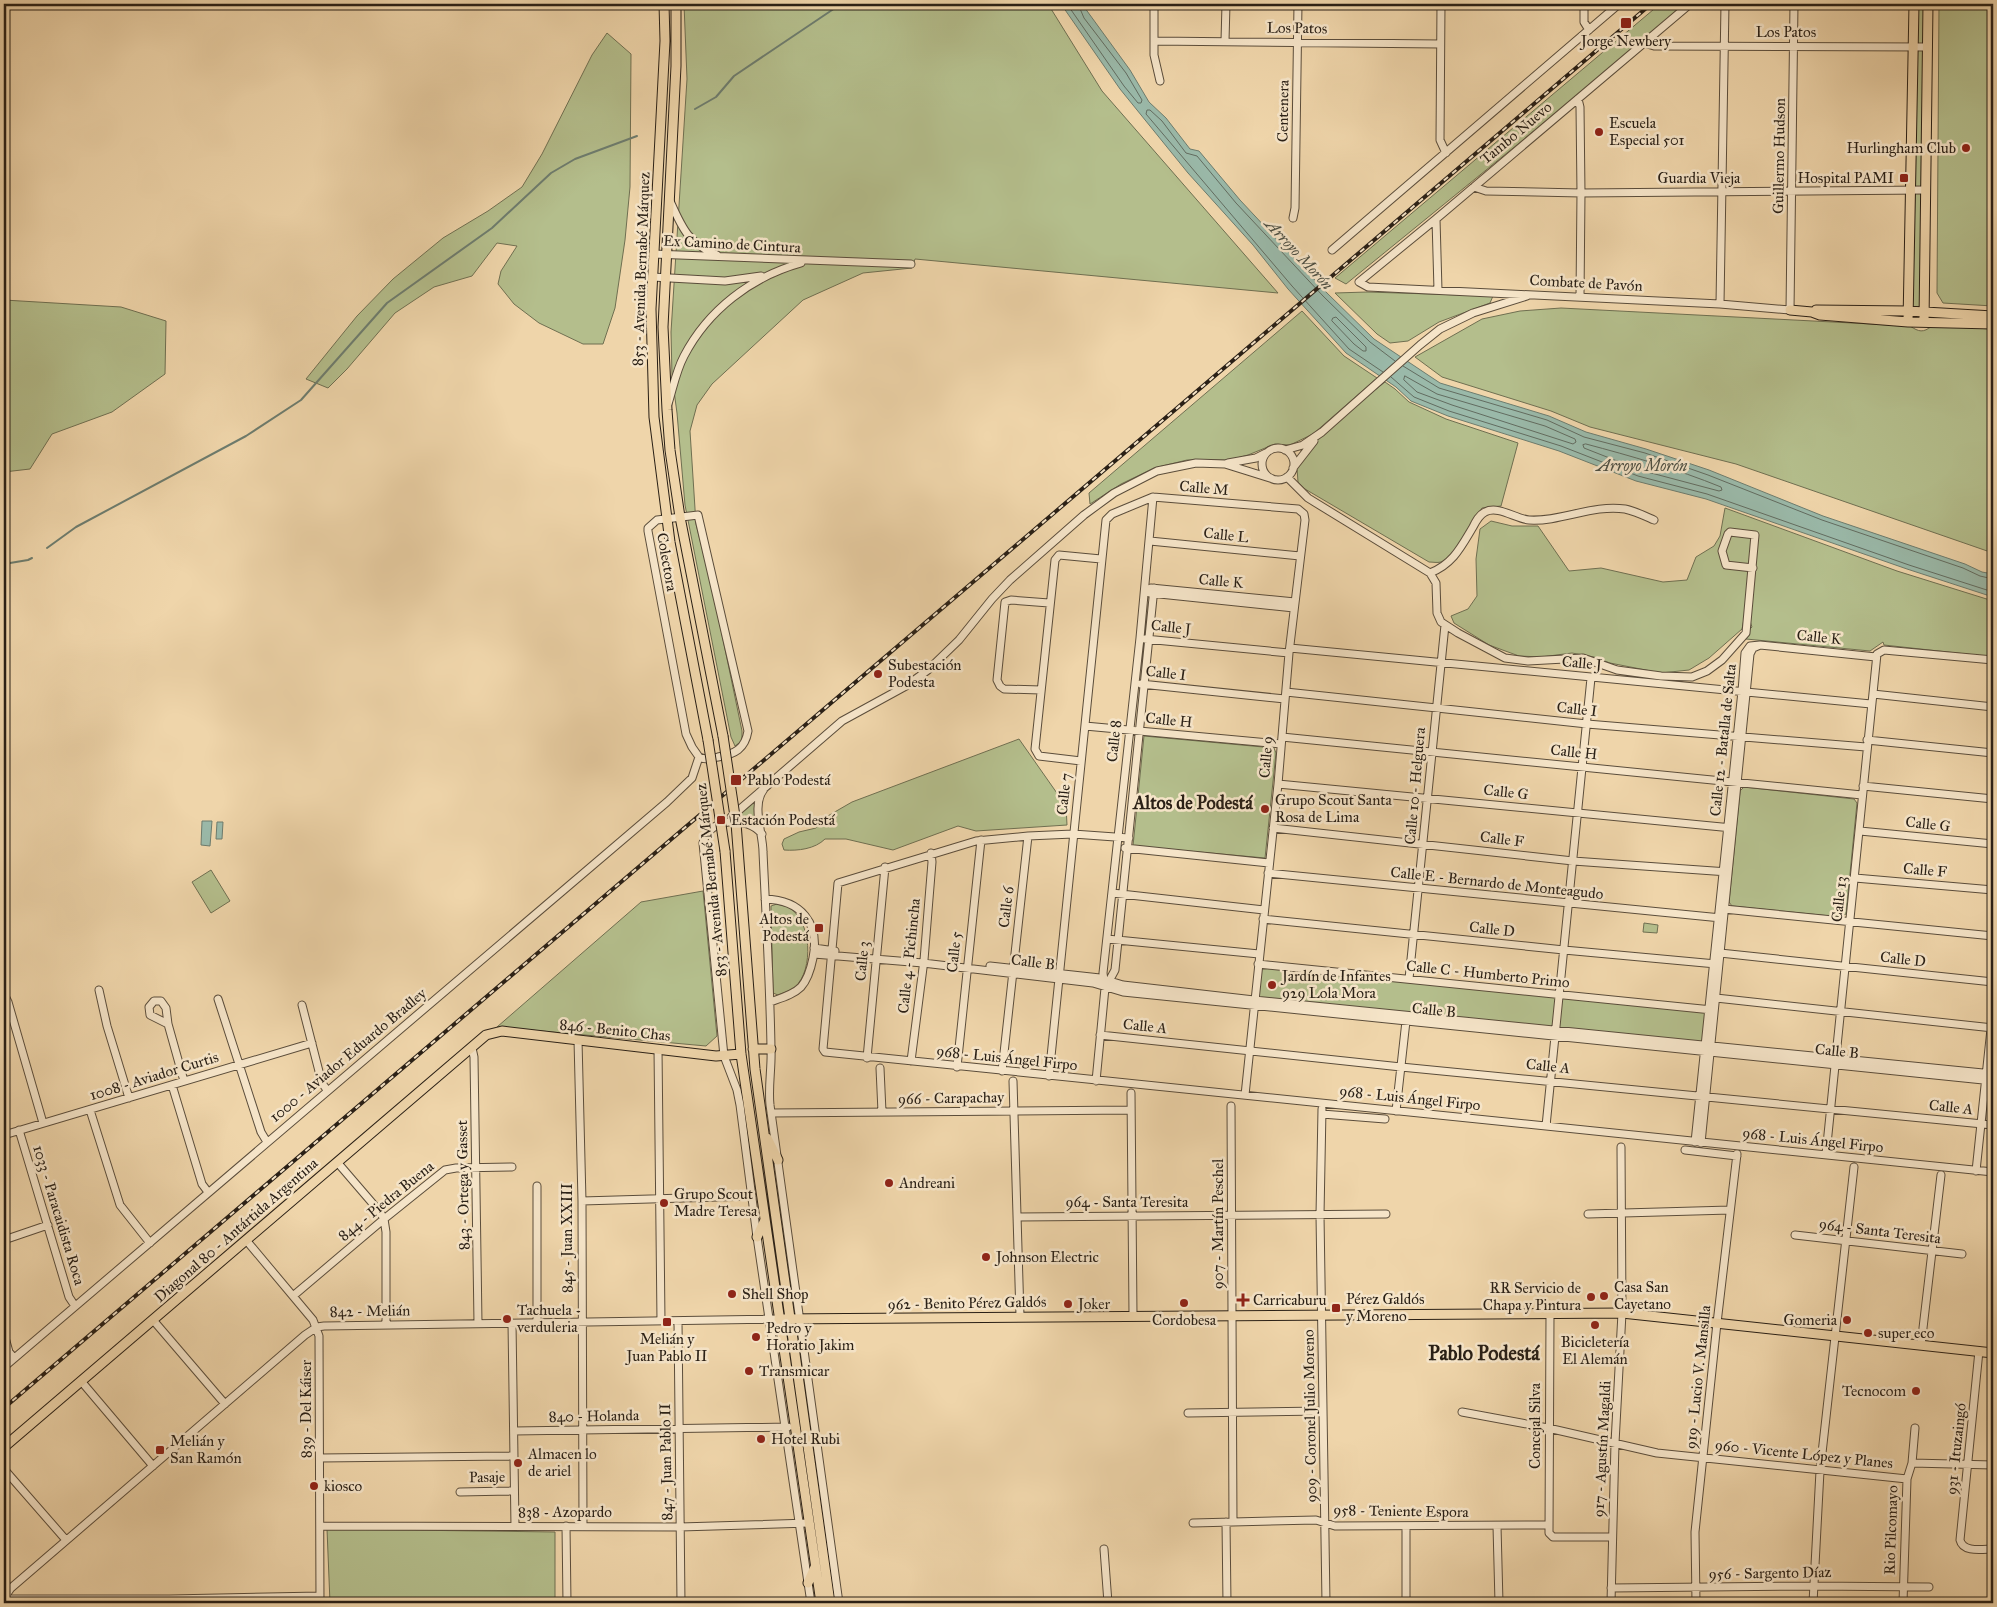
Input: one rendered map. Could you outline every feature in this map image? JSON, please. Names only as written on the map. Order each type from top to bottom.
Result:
[{"type":"main road","points":[[1908,322],[1914,4]]},
{"type":"main road","points":[[1924,322],[1928,4]]},
{"type":"main road","points":[[664,7],[676,8]]},
{"type":"main road","name":"853 - Avenida Bernabé Márquez","points":[[664,7],[664,51],[652,277],[652,387],[666,519],[708,740],[725,851],[741,1054],[765,1220],[774,1319],[795,1426],[821,1603]]},
{"type":"main road","name":"853 - Avenida Bernabé Márquez","points":[[676,8],[676,66],[663,351],[670,450],[680,516],[723,736],[736,823],[753,1049],[762,1130],[830,1603]]},
{"type":"main road","name":"Combate de Pavón","points":[[1812,312],[1820,309],[1908,311],[1993,316]]},
{"type":"main road","name":"Combate de Pavón","points":[[1790,310],[1812,312],[1820,315],[1908,322],[1993,324]]},
{"type":"main road","name":"846 - Benito Chas","points":[[486,1035],[502,1031],[724,1056],[741,1054]]},
{"type":"main road","name":"Diagonal 80 - Antártida Argentina","points":[[4,1447],[486,1035]]},
{"type":"main road","points":[[753,1049],[772,1049]]},
{"type":"main road","points":[[762,1130],[778,1160]]},
{"type":"main road","points":[[757,1237],[765,1220]]},
{"type":"main road","name":"962 - Benito Pérez Galdós","points":[[774,1319],[1622,1313],[1993,1353]]},
{"type":"main road","points":[[808,1583],[815,1566]]},
{"type":"street","points":[[1154,4],[1155,67],[1160,81]]},
{"type":"street","points":[[1225,41],[1226,4]]},
{"type":"street","name":"Centenera","points":[[1293,218],[1295,198],[1298,4]]},
{"type":"street","points":[[1441,4],[1440,140],[1446,153]]},
{"type":"street","points":[[1584,4],[1584,22],[1589,30]]},
{"type":"street","points":[[1332,250],[1619,4]]},
{"type":"street","name":"Tambo Nuevo","points":[[1359,282],[1690,4]]},
{"type":"street","points":[[1720,304],[1725,4]]},
{"type":"street","name":"Guillermo Hudson","points":[[1790,310],[1794,4]]},
{"type":"street","name":"Los Patos","points":[[1154,41],[1440,44]]},
{"type":"street","name":"Los Patos","points":[[1644,43],[1654,46],[1928,47]]},
{"type":"street","points":[[1578,98],[1580,107],[1582,192],[1580,297]]},
{"type":"street","name":"Guardia Vieja","points":[[1474,187],[1486,191],[1582,192],[1925,190]]},
{"type":"street","points":[[669,198],[689,238],[705,250],[724,258]]},
{"type":"street","points":[[1436,219],[1438,290]]},
{"type":"street","name":"Ex Camino de Cintura","points":[[653,254],[911,264]]},
{"type":"street","name":"Ex Camino de Cintura","points":[[667,410],[678,370],[684,357],[698,334],[721,307],[766,275],[809,261]]},
{"type":"street","points":[[652,277],[725,281],[766,275]]},
{"type":"street","name":"Combate de Pavón","points":[[1359,282],[1368,287],[1720,304],[1790,310]]},
{"type":"street","points":[[722,824],[842,721],[906,686],[928,670],[959,640],[987,604],[1010,580],[1078,520],[1114,493],[1148,475],[1181,465],[1196,463],[1225,464],[1256,458],[1274,449],[1285,450],[1303,445],[1322,432],[1440,329],[1465,316],[1531,294]]},
{"type":"street","points":[[1225,464],[1273,479],[1283,479],[1287,477],[1302,455],[1322,432]]},
{"type":"street","points":[[1285,450],[1292,458],[1293,468]]},
{"type":"street","points":[[1269,451],[1262,464],[1265,473],[1273,479]]},
{"type":"street","points":[[1287,477],[1308,498],[1430,573],[1436,583],[1437,613],[1445,625],[1500,656],[1517,661],[1540,661],[1576,657],[1589,659],[1618,670],[1654,675],[1692,677],[1707,671],[1722,660],[1744,636],[1753,568],[1755,535],[1730,532],[1722,551],[1726,565],[1753,568]]},
{"type":"street","name":"Calle M","points":[[1108,516],[1153,497],[1298,509],[1301,511]]},
{"type":"street","name":"Calle 8","points":[[1096,1081],[1106,982],[1107,939],[1145,590],[1153,497]]},
{"type":"street","points":[[1430,573],[1445,566],[1452,560],[1479,517],[1488,511],[1495,510],[1529,520],[1554,519],[1605,509],[1624,509],[1654,520]]},
{"type":"street","name":"Calle 9","points":[[1245,1096],[1278,784],[1289,651],[1305,520],[1301,511]]},
{"type":"street","name":"Colectora","points":[[698,515],[748,731],[742,747],[731,755],[708,759],[699,757],[686,734],[648,531],[651,524],[680,516],[698,515]]},
{"type":"street","name":"Calle 7","points":[[1048,1076],[1101,559],[1108,516]]},
{"type":"street","name":"Calle L","points":[[1150,541],[1300,556]]},
{"type":"street","points":[[1081,760],[1036,754],[1035,748],[1049,604],[1054,560],[1059,555],[1101,559]]},
{"type":"street","name":"Calle K","points":[[1145,590],[1294,605]]},
{"type":"street","name":"Calle 8","points":[[1106,982],[1115,970],[1154,591]]},
{"type":"street","points":[[1041,690],[1004,688],[1000,686],[997,680],[1004,605],[1006,602],[1011,600],[1049,604]]},
{"type":"street","name":"Calle 10 - Helguera","points":[[1409,979],[1445,625]]},
{"type":"street","name":"Calle J","points":[[1140,638],[1442,663],[1871,704]]},
{"type":"street","name":"Calle 12 - Batalla de Salta","points":[[1698,1142],[1745,691],[1746,650],[1754,644],[1760,645]]},
{"type":"street","name":"Calle K","points":[[1760,645],[1876,658]]},
{"type":"street","points":[[1876,658],[1879,651],[1884,650],[1993,660]]},
{"type":"street","name":"Calle 13","points":[[1826,1154],[1876,658]]},
{"type":"street","points":[[1546,1126],[1591,678]]},
{"type":"street","name":"Calle I","points":[[1134,683],[1436,707],[1587,724],[1993,753]]},
{"type":"street","points":[[1873,694],[1993,707]]},
{"type":"street","name":"Calle H","points":[[1085,726],[1432,751],[1862,795]]},
{"type":"street","name":"1000 - Aviador Eduardo Bradley","points":[[4,1367],[689,783],[695,774],[699,757]]},
{"type":"street","name":"Calle G","points":[[1278,784],[1428,797],[1577,814],[1730,828]]},
{"type":"street","points":[[1863,786],[1993,799]]},
{"type":"street","points":[[764,789],[760,796],[758,807],[762,834],[772,1049],[769,1097],[839,1603]]},
{"type":"street","points":[[722,824],[734,821],[743,822],[754,826],[762,834]]},
{"type":"street","name":"853 - Avenida Bernabé Márquez","points":[[722,824],[709,832],[703,843],[724,1056],[739,1097],[757,1237],[774,1319],[785,1428],[811,1603]]},
{"type":"street","name":"Calle F","points":[[1273,828],[1573,861],[1726,872]]},
{"type":"street","name":"Calle G","points":[[1860,831],[1993,844]]},
{"type":"street","points":[[831,953],[838,883],[931,853],[980,840],[1073,834],[1129,838]]},
{"type":"street","name":"Calle 6","points":[[1002,1071],[1028,836]]},
{"type":"street","name":"Calle 5","points":[[957,1067],[980,840]]},
{"type":"street","points":[[1118,848],[1269,863]]},
{"type":"street","name":"Calle 4 - Pichincha","points":[[911,1061],[924,961],[932,862],[931,853]]},
{"type":"street","name":"Calle 3","points":[[867,1058],[885,867]]},
{"type":"street","name":"Calle 12 - Batalla de Salta","points":[[1712,1010],[1716,998],[1716,964],[1720,954],[1721,918],[1724,909],[1726,872]]},
{"type":"street","name":"Calle E - Bernardo de Monteagudo","points":[[1268,874],[1721,918]]},
{"type":"street","name":"Calle F","points":[[1855,878],[1993,890]]},
{"type":"street","points":[[1112,893],[1264,910]]},
{"type":"street","points":[[765,899],[786,901],[800,909],[812,930],[814,951],[808,976],[802,986],[788,996],[770,1002]]},
{"type":"street","points":[[1724,909],[1993,936]]},
{"type":"street","name":"Calle D","points":[[1263,918],[1716,964]]},
{"type":"street","points":[[1107,939],[1259,954]]},
{"type":"street","name":"Calle B","points":[[814,951],[1058,976],[1093,983],[1106,982],[1123,992],[1556,1032],[1990,1077]]},
{"type":"street","name":"968 - Luis Ángel Firpo","points":[[831,953],[823,1049],[825,1052],[867,1058],[1993,1172]]},
{"type":"street","name":"Calle D","points":[[1720,954],[1993,982]]},
{"type":"street","name":"Calle C - Humberto Primo","points":[[1258,964],[1712,1010]]},
{"type":"street","points":[[99,990],[107,1026],[129,1098]]},
{"type":"street","points":[[5,995],[43,1123]]},
{"type":"street","points":[[1716,998],[1992,1028]]},
{"type":"street","points":[[218,999],[267,1142]]},
{"type":"street","name":"Calle B","points":[[1254,1003],[1406,1021],[1556,1032]]},
{"type":"street","points":[[302,1005],[322,1083],[328,1090]]},
{"type":"street","points":[[1976,1171],[1981,1124],[1990,1077],[1993,1010]]},
{"type":"street","points":[[1396,1111],[1406,1021]]},
{"type":"street","points":[[168,1024],[184,1081]]},
{"type":"street","name":"Calle A","points":[[1100,1035],[1401,1067],[1551,1080],[1993,1125]]},
{"type":"street","name":"845 - Juan XXIII","points":[[578,1040],[582,1201],[581,1323],[584,1526]]},
{"type":"street","name":"1008 - Aviador Curtis","points":[[4,1135],[312,1043]]},
{"type":"street","name":"843 - Ortega y Gasset","points":[[472,1048],[474,1057],[477,1168],[478,1323]]},
{"type":"street","points":[[658,1049],[661,1321]]},
{"type":"street","points":[[880,1068],[882,1112]]},
{"type":"street","points":[[1013,1081],[1020,1316]]},
{"type":"street","points":[[172,1085],[202,1184],[208,1192]]},
{"type":"street","points":[[1131,1093],[1133,1315]]},
{"type":"street","name":"907 - Martín Peschel","points":[[1227,1603],[1234,1413],[1231,1316],[1231,1106]]},
{"type":"street","points":[[90,1110],[120,1205],[150,1243]]},
{"type":"street","name":"966 - Carapachay","points":[[771,1113],[1131,1110]]},
{"type":"street","name":"909 - Coronel Julio Moreno","points":[[1326,1603],[1320,1215],[1322,1112],[1385,1119]]},
{"type":"street","name":"1033 - Paracaidista Roca","points":[[19,1130],[68,1297],[75,1306]]},
{"type":"street","name":"917 - Agustín Magaldi","points":[[1611,1603],[1615,1443],[1622,1313],[1621,1146]]},
{"type":"street","name":"919 - Lucio V. Mansilla","points":[[1685,1150],[1737,1155],[1695,1532],[1696,1603]]},
{"type":"street","points":[[337,1162],[384,1219],[386,1232],[386,1324]]},
{"type":"street","name":"844 - Piedra Buena","points":[[293,1296],[445,1170],[456,1168],[512,1167]]},
{"type":"street","points":[[1814,1603],[1813,1586],[1820,1471],[1854,1167]]},
{"type":"street","points":[[1921,1345],[1941,1175]]},
{"type":"street","points":[[537,1186],[537,1322]]},
{"type":"street","points":[[582,1201],[752,1196]]},
{"type":"street","points":[[1588,1214],[1730,1210]]},
{"type":"street","name":"964 - Santa Teresita","points":[[1018,1217],[1386,1214]]},
{"type":"street","points":[[4,1240],[48,1226]]},
{"type":"street","name":"964 - Santa Teresita","points":[[1795,1235],[1962,1254]]},
{"type":"street","points":[[246,1240],[317,1327]]},
{"type":"street","name":"Concejal Silva","points":[[1550,1314],[1548,1533],[1553,1537],[1612,1537]]},
{"type":"street","name":"842 - Melián","points":[[4,1598],[15,1584],[305,1335],[317,1327],[386,1324],[581,1323],[774,1319]]},
{"type":"street","points":[[153,1320],[225,1404]]},
{"type":"street","name":"847 - Juan Pablo II","points":[[678,1321],[681,1603]]},
{"type":"street","points":[[512,1323],[515,1526]]},
{"type":"street","name":"839 - Del Káiser","points":[[317,1327],[319,1336],[320,1600]]},
{"type":"street","points":[[4,1334],[9,1352],[14,1358]]},
{"type":"street","name":"931 - Ituzaingó","points":[[1979,1352],[1969,1466],[1960,1540],[1961,1545],[1965,1548],[1993,1549]]},
{"type":"street","points":[[80,1381],[153,1466]]},
{"type":"street","points":[[1188,1413],[1322,1411]]},
{"type":"street","name":"960 - Vicente López y Planes","points":[[1462,1412],[1548,1428],[1656,1453],[1820,1471],[1894,1476],[1906,1479]]},
{"type":"street","name":"840 - Holanda","points":[[514,1431],[785,1428],[795,1426]]},
{"type":"street","name":"Rio Pilcomayo","points":[[1903,1603],[1906,1479],[1912,1463],[1915,1428]]},
{"type":"street","points":[[320,1458],[514,1456]]},
{"type":"street","name":"960 - Vicente López y Planes","points":[[1912,1463],[1969,1466],[1993,1465]]},
{"type":"street","points":[[4,1469],[66,1540]]},
{"type":"street","name":"Pasaje","points":[[460,1492],[514,1491]]},
{"type":"street","name":"958 - Teniente Espora","points":[[1193,1523],[1316,1520],[1335,1526],[1548,1525]]},
{"type":"street","name":"838 - Azopardo","points":[[320,1526],[680,1527],[809,1523]]},
{"type":"street","points":[[566,1526],[567,1603]]},
{"type":"street","points":[[1406,1526],[1406,1603]]},
{"type":"street","points":[[1497,1526],[1499,1603]]},
{"type":"street","points":[[1104,1549],[1108,1603]]},
{"type":"street","name":"956 - Sargento Díaz","points":[[1611,1588],[1928,1587]]},
{"type":"street","points":[[4,1598],[169,1601],[320,1600]]},
{"type":"green space","points":[[684,4],[1048,4],[1102,91],[1278,293],[915,259],[912,268],[863,273],[803,300],[712,384],[697,405],[690,431],[696,524],[714,596],[742,731],[742,741],[735,746],[731,737],[685,505],[672,376],[671,332],[687,79]]},
{"type":"green space","points":[[1660,4],[1685,4],[1577,96],[1346,284],[1335,278]]},
{"type":"green space","points":[[1914,4],[1928,4],[1924,322],[1908,322]]},
{"type":"green space","name":"Hurlingham Club","points":[[1939,4],[1993,4],[1993,306],[1943,303],[1937,293]]},
{"type":"green space","points":[[607,33],[631,54],[630,187],[625,240],[615,308],[603,344],[583,344],[539,323],[514,304],[498,284],[501,271],[517,246],[497,243],[472,276],[434,287],[395,313],[347,369],[328,388],[306,379],[357,316],[393,279],[443,238],[488,211],[522,187],[542,154],[592,55]]},
{"type":"green space","points":[[1367,292],[1493,296],[1490,303],[1439,322],[1408,341],[1390,343],[1377,334],[1335,293]]},
{"type":"green space","points":[[4,300],[121,307],[166,321],[165,374],[112,412],[52,434],[30,469],[4,472]]},
{"type":"green space","points":[[1561,308],[1910,326],[1921,331],[1932,326],[1993,329],[1993,553],[1736,464],[1590,427],[1551,411],[1442,377],[1415,357],[1482,319],[1520,311]]},
{"type":"green space","points":[[1302,311],[1344,356],[1377,378],[1313,434],[1290,445],[1275,444],[1248,455],[1229,460],[1187,460],[1154,468],[1121,484],[1090,504],[1089,493]]},
{"type":"green space","points":[[1385,382],[1409,402],[1446,419],[1518,443],[1501,506],[1482,508],[1452,554],[1441,562],[1429,562],[1305,489],[1298,482],[1297,468],[1322,432]]},
{"type":"green space","points":[[1725,508],[1897,571],[1993,601],[1993,657],[1884,645],[1883,642],[1870,651],[1746,639],[1746,633],[1752,627],[1746,610],[1742,629],[1709,658],[1689,670],[1661,673],[1572,653],[1541,657],[1519,656],[1489,645],[1454,623],[1451,616],[1468,609],[1477,596],[1476,559],[1480,529],[1491,521],[1512,526],[1538,526],[1569,571],[1601,568],[1663,582],[1687,580],[1696,557],[1714,546],[1720,536]]},
{"type":"green space","points":[[1144,736],[1274,748],[1276,753],[1265,858],[1133,846]]},
{"type":"green space","points":[[1019,739],[1066,806],[1067,825],[976,831],[958,826],[893,850],[846,839],[825,839],[806,849],[784,850],[782,844],[784,839],[799,832],[816,828],[826,817],[852,802]]},
{"type":"green space","points":[[1744,787],[1854,799],[1857,803],[1846,914],[1840,917],[1732,906],[1729,902],[1740,791]]},
{"type":"green space","points":[[756,799],[758,826],[733,818]]},
{"type":"green space","points":[[211,870],[230,901],[211,913],[192,882]]},
{"type":"green space","points":[[703,891],[717,1036],[706,1046],[497,1027],[641,902]]},
{"type":"green space","points":[[777,904],[788,907],[796,913],[806,934],[808,946],[805,969],[801,979],[795,987],[778,995],[773,993],[771,906]]},
{"type":"green space","points":[[1644,923],[1658,925],[1657,933],[1643,932]]},
{"type":"green space","points":[[1258,964],[1710,1010],[1706,1045],[1254,1000]]},
{"type":"green space","points":[[327,1529],[555,1532],[555,1603],[330,1603]]},
{"type":"water","name":"Arroyo Morón","points":[[1061,4],[1082,4],[1130,70],[1149,102],[1166,118],[1190,149],[1199,151],[1240,200],[1327,293],[1374,339],[1440,383],[1549,416],[1586,432],[1709,470],[1823,516],[1965,564],[1982,572],[1993,574],[1993,597],[1706,499],[1636,481],[1559,451],[1448,416],[1411,401],[1396,387],[1346,353],[1288,289],[1253,245],[1188,173],[1120,89]]},
{"type":"water","points":[[202,821],[212,821],[210,846],[201,845]]},
{"type":"water","points":[[217,822],[223,822],[222,839],[216,839]]},
{"type":"waterway","points":[[695,109],[716,97],[734,76],[841,4]]},
{"type":"waterway","points":[[47,548],[76,527],[246,436],[301,400],[387,303],[492,228],[551,173],[575,159],[637,136]]},
{"type":"waterway","points":[[4,564],[32,558]]},
{"type":"railway","points":[[4,1408],[1651,4]]},
{"type":"place","name":"Jorge Newbery","points":[[1626,23]]},
{"type":"place","name":"Escuela Especial 501","points":[[1599,132]]},
{"type":"place","name":"Hurlingham Club","points":[[1966,148]]},
{"type":"place","name":"Hospital PAMI","points":[[1904,178]]},
{"type":"place","name":"Subestación Podesta","points":[[878,674]]},
{"type":"place","name":"Pablo Podestá","points":[[736,780]]},
{"type":"place","name":"Grupo Scout Santa Rosa de Lima","points":[[1265,809]]},
{"type":"place","name":"Estación Podestá","points":[[721,820]]},
{"type":"place","name":"Altos de Podestá","points":[[819,928]]},
{"type":"place","name":"Jardín de Infantes 929 Lola Mora","points":[[1272,985]]},
{"type":"place","name":"Andreani","points":[[889,1183]]},
{"type":"place","name":"Grupo Scout Madre Teresa","points":[[664,1203]]},
{"type":"place","name":"Johnson Electric","points":[[986,1257]]},
{"type":"place","name":"Shell Shop","points":[[732,1294]]},
{"type":"place","name":"Casa San Cayetano","points":[[1604,1296]]},
{"type":"place","name":"RR Servicio de Chapa y Pintura","points":[[1591,1297]]},
{"type":"place","name":"Carricaburu","points":[[1243,1300]]},
{"type":"place","name":"Cordobesa","points":[[1184,1303]]},
{"type":"place","name":"Joker","points":[[1068,1304]]},
{"type":"place","name":"Pérez Galdós y Moreno","points":[[1336,1308]]},
{"type":"place","name":"Tachuela - verduleria","points":[[507,1319]]},
{"type":"place","name":"Gomeria","points":[[1847,1320]]},
{"type":"place","name":"Melián y Juan Pablo II","points":[[667,1322]]},
{"type":"place","name":"Bicicletería El Alemán","points":[[1595,1325]]},
{"type":"place","name":"super eco","points":[[1868,1333]]},
{"type":"place","name":"Pedro y Horatio Jakim","points":[[756,1337]]},
{"type":"place","name":"Transmicar","points":[[749,1371]]},
{"type":"place","name":"Tecnocom","points":[[1916,1391]]},
{"type":"place","name":"Hotel Rubi","points":[[761,1439]]},
{"type":"place","name":"Melián y San Ramón","points":[[160,1450]]},
{"type":"place","name":"Almacen lo de ariel","points":[[518,1463]]},
{"type":"place","name":"kiosco","points":[[314,1486]]},
{"type":"district","name":"Altos de Podestá","points":[[1193,803]]},
{"type":"district","name":"Pablo Podestá","points":[[1484,1353]]}]
